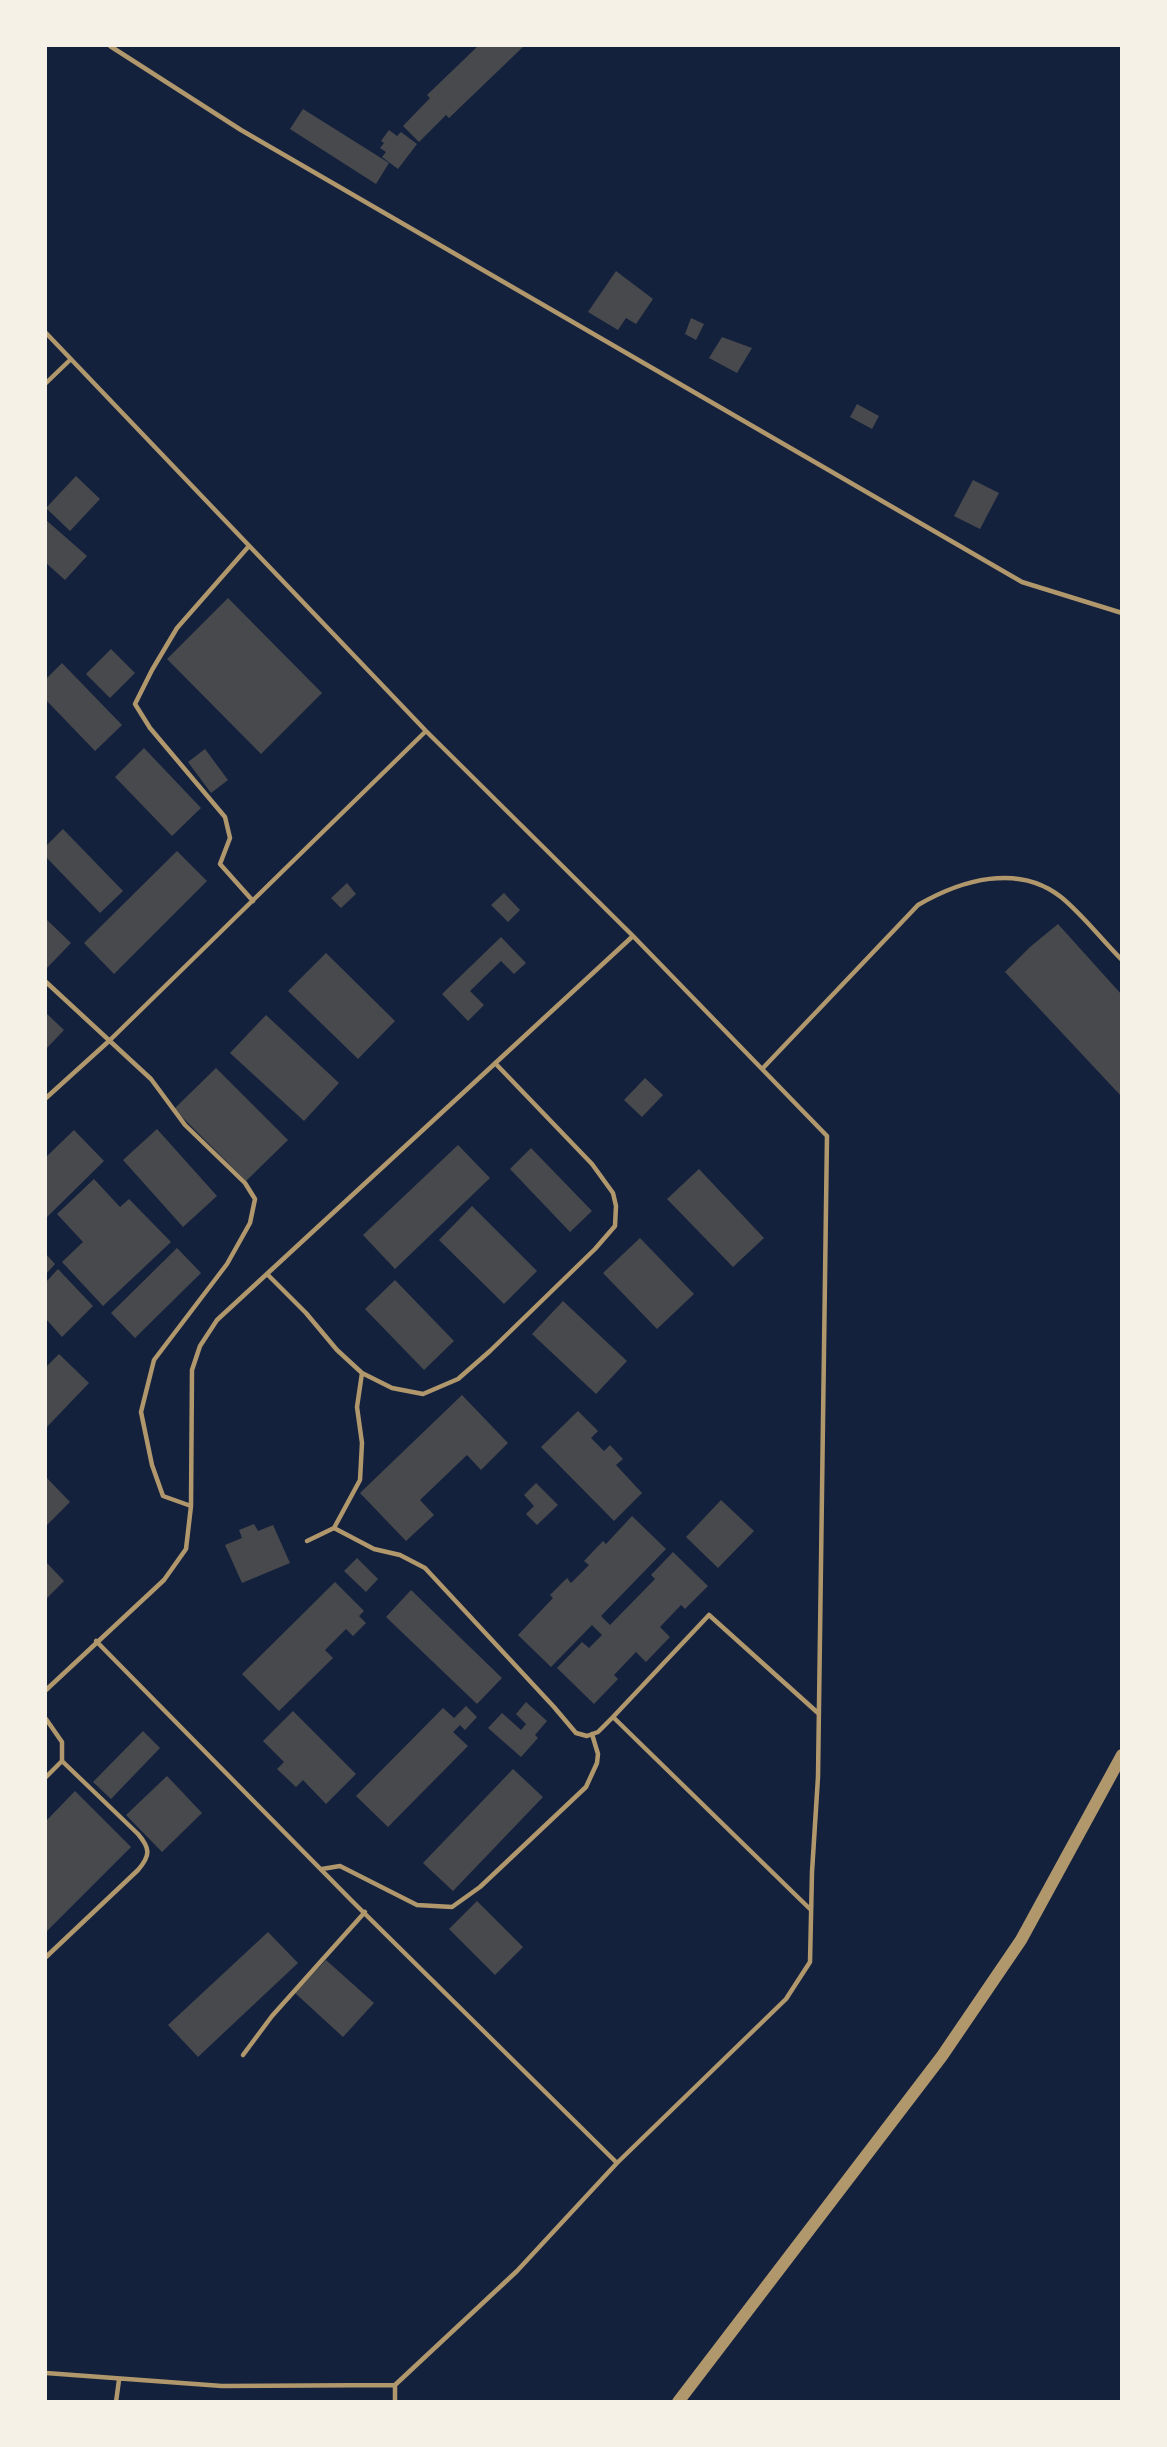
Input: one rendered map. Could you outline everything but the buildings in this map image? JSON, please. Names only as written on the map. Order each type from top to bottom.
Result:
[{"type":"street","points":[[678,2402],[942,2056],[1021,1940],[1122,1755]]},
{"type":"lane","points":[[110,46],[241,130],[1022,582],[1122,613]]},
{"type":"lane","points":[[46,333],[426,731],[633,936],[827,1136],[818,1776],[810,1909],[810,1962],[786,1999],[617,2163],[517,2271],[395,2385],[222,2386],[46,2373]]},
{"type":"lane","points":[[46,383],[71,359]]},
{"type":"lane","points":[[249,546],[177,628],[135,704],[150,728],[225,817],[230,838],[220,864],[253,901]]},
{"type":"lane","points":[[46,1098],[109,1041],[426,731]]},
{"type":"lane","points":[[763,1068],[918,905],[939,893],[976,879],[1030,880],[1040,885],[1060,897],[1122,960]]},
{"type":"lane","points":[[46,1690],[164,1580],[186,1549],[191,1506],[191,1370],[200,1346],[217,1320],[633,936]]},
{"type":"lane","points":[[46,982],[151,1079],[185,1125],[245,1183],[255,1199],[250,1223],[226,1264],[154,1360],[141,1412],[152,1465],[163,1496],[191,1506]]},
{"type":"lane","points":[[267,1274],[306,1313],[337,1350],[362,1373],[392,1388],[423,1394],[458,1379],[595,1249],[615,1226],[616,1206],[613,1193],[592,1164],[495,1063]]},
{"type":"lane","points":[[307,1541],[334,1528],[360,1480],[362,1443],[357,1407],[362,1373]]},
{"type":"lane","points":[[334,1528],[365,1545],[400,1555],[425,1568],[576,1733],[587,1736],[598,1732],[709,1615],[819,1714]]},
{"type":"lane","points":[[96,1641],[617,2163]]},
{"type":"lane","points":[[613,1717],[810,1909]]},
{"type":"lane","points":[[46,1719],[62,1742],[62,1761],[46,1777]]},
{"type":"lane","points":[[321,1869],[340,1866],[417,1905],[452,1907],[480,1887],[586,1787],[597,1763],[598,1754],[592,1734]]},
{"type":"lane","points":[[46,1957],[138,1870],[147,1856],[148,1849],[138,1834],[62,1761]]},
{"type":"lane","points":[[243,2055],[272,2016],[365,1912]]},
{"type":"lane","points":[[116,2402],[119,2380]]},
{"type":"lane","points":[[395,2385],[395,2402]]}]
